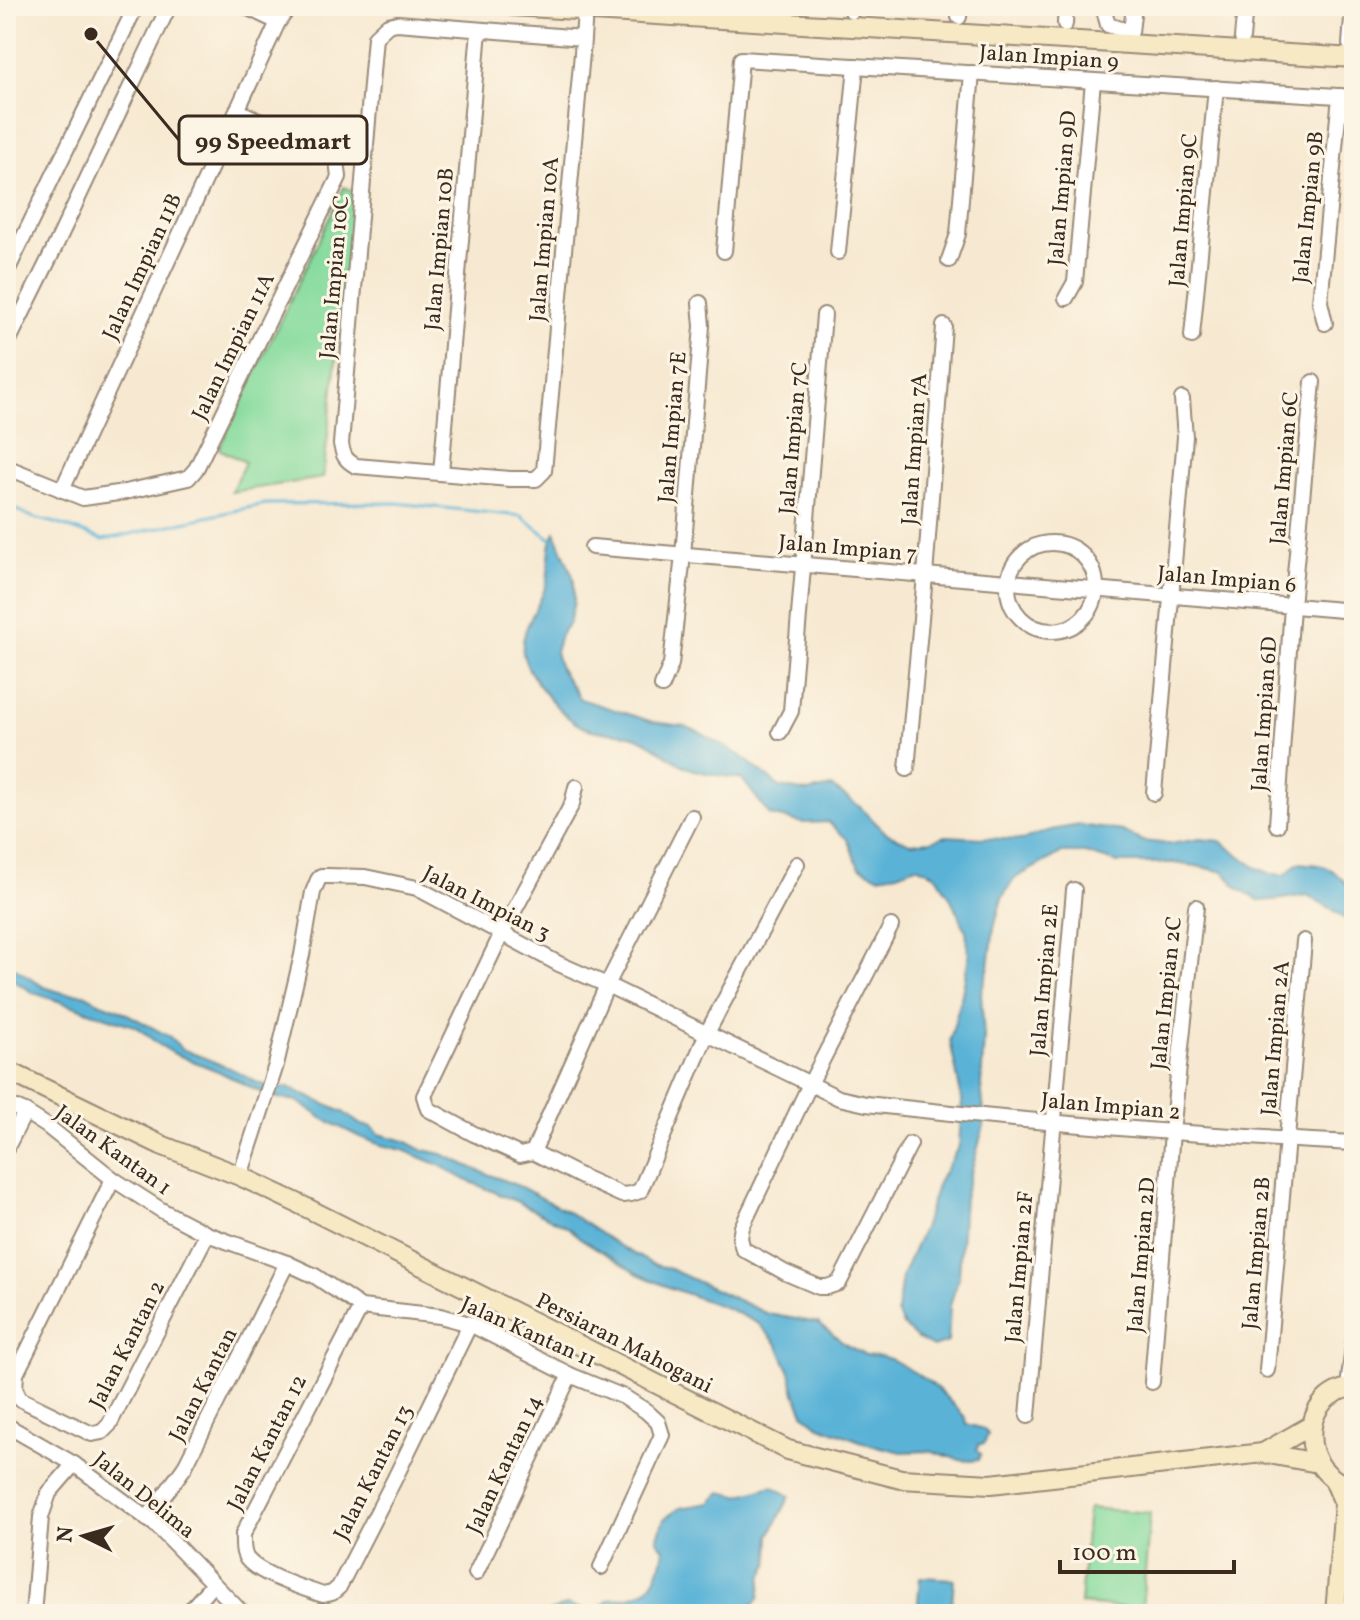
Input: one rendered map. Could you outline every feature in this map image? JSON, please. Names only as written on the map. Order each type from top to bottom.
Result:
[{"type":"main road","points":[[512,6],[1352,51]]},
{"type":"main road","name":"Persiaran Mahogani","points":[[6,1070],[161,1145],[240,1176],[297,1203],[788,1450],[901,1479],[991,1484],[1263,1453]]},
{"type":"main road","points":[[1351,1387],[1329,1397],[1315,1415],[1311,1438],[1313,1451],[1325,1473],[1354,1487]]},
{"type":"main road","points":[[1263,1453],[1312,1425]]},
{"type":"main road","points":[[1263,1453],[1318,1463]]},
{"type":"main road","points":[[1334,1480],[1344,1503],[1335,1614]]},
{"type":"street","points":[[6,273],[9,258],[136,6]]},
{"type":"street","points":[[6,346],[169,6]]},
{"type":"street","points":[[244,6],[282,12]]},
{"type":"street","points":[[1065,24],[1066,6]]},
{"type":"street","points":[[1106,6],[1108,25],[1131,32],[1134,6]]},
{"type":"street","points":[[1242,38],[1245,6]]},
{"type":"street","points":[[1352,51],[1353,6]]},
{"type":"street","name":"Jalan Impian 10A","points":[[441,473],[536,479],[544,471],[585,11]]},
{"type":"street","name":"Jalan Impian 11B","points":[[62,490],[282,12]]},
{"type":"street","name":"Jalan Impian 10C","points":[[441,473],[356,466],[347,461],[341,444],[375,37],[388,25],[397,23],[479,30]]},
{"type":"street","points":[[479,30],[583,38]]},
{"type":"street","name":"Jalan Impian 10B","points":[[441,473],[479,30]]},
{"type":"street","name":"Jalan Impian 9","points":[[724,251],[741,59],[1347,96]]},
{"type":"street","points":[[838,252],[856,66]]},
{"type":"street","points":[[949,260],[958,234],[972,73]]},
{"type":"street","name":"Jalan Impian 9D","points":[[1066,298],[1075,282],[1093,81]]},
{"type":"street","name":"Jalan Impian 9C","points":[[1192,336],[1216,88]]},
{"type":"street","name":"Jalan Impian 9B","points":[[1325,323],[1320,302],[1347,96]]},
{"type":"street","name":"Jalan Impian 11A","points":[[6,467],[83,498],[188,478],[196,469],[339,177],[337,160],[237,110]]},
{"type":"street","name":"Jalan Impian 7E","points":[[662,686],[671,664],[683,555],[702,326],[700,303]]},
{"type":"street","name":"Jalan Impian 7C","points":[[780,732],[791,711],[824,315]]},
{"type":"street","name":"Jalan Impian 7A","points":[[907,769],[944,326]]},
{"type":"street","name":"Jalan Impian 6C","points":[[1292,606],[1313,382]]},
{"type":"street","points":[[1154,793],[1185,437],[1182,399]]},
{"type":"street","points":[[1054,542],[1068,545],[1090,563],[1096,590],[1092,605],[1084,617],[1072,626],[1057,631],[1042,630],[1028,624],[1017,614],[1010,601],[1008,583],[1017,559],[1040,544],[1054,542]]},
{"type":"street","name":"Jalan Impian 7","points":[[592,547],[1096,590]]},
{"type":"street","name":"Jalan Impian 6","points":[[1096,590],[1354,611]]},
{"type":"street","name":"Jalan Impian 6D","points":[[1277,825],[1292,606]]},
{"type":"street","points":[[576,787],[572,804],[502,933],[424,1096],[428,1109],[474,1134],[520,1155],[533,1152],[622,1195],[640,1191],[707,1033],[797,864]]},
{"type":"street","points":[[533,1152],[607,985],[692,817]]},
{"type":"street","name":"Jalan Impian 3","points":[[240,1176],[276,1065],[302,955],[313,892],[321,876],[365,877],[417,888],[559,964],[839,1098],[866,1104]]},
{"type":"street","name":"Jalan Impian 2E","points":[[1053,1122],[1074,890]]},
{"type":"street","name":"Jalan Impian 2C","points":[[1172,1132],[1196,907]]},
{"type":"street","points":[[891,926],[810,1084],[742,1227],[740,1238],[743,1249],[819,1287],[839,1283],[910,1144]]},
{"type":"street","name":"Jalan Impian 2A","points":[[1287,1140],[1304,941]]},
{"type":"street","name":"Jalan Kantan 1","points":[[6,1104],[47,1126],[150,1205],[207,1234],[287,1263]]},
{"type":"street","name":"Jalan Impian 2","points":[[866,1104],[1172,1132],[1354,1143]]},
{"type":"street","points":[[6,1149],[25,1112]]},
{"type":"street","name":"Jalan Impian 2F","points":[[1028,1416],[1053,1122]]},
{"type":"street","name":"Jalan Impian 2D","points":[[1152,1382],[1172,1132]]},
{"type":"street","name":"Jalan Impian 2B","points":[[1267,1370],[1287,1140]]},
{"type":"street","name":"Jalan Kantan 2","points":[[113,1179],[16,1374],[15,1389],[20,1399],[92,1434],[102,1432],[109,1425],[207,1234]]},
{"type":"street","name":"Jalan Kantan 11","points":[[287,1263],[315,1276],[361,1307],[440,1316],[470,1324],[570,1375],[624,1397],[658,1422],[662,1435],[657,1449],[601,1567]]},
{"type":"street","name":"Jalan Kantan","points":[[147,1519],[184,1468],[287,1263]]},
{"type":"street","name":"Jalan Kantan 12","points":[[286,1581],[257,1568],[246,1558],[243,1534],[361,1307]]},
{"type":"street","name":"Jalan Kantan 13","points":[[286,1581],[323,1595],[339,1587],[470,1324]]},
{"type":"street","points":[[1351,1387],[1354,1339]]},
{"type":"street","name":"Jalan Kantan 14","points":[[476,1573],[570,1375]]},
{"type":"street","name":"Jalan Delima","points":[[6,1425],[74,1464],[156,1525],[243,1614]]},
{"type":"street","points":[[33,1614],[41,1517],[49,1493],[74,1464]]},
{"type":"street","points":[[187,1614],[213,1584]]},
{"type":"green space","points":[[344,187],[355,192],[323,478],[231,492],[245,462],[219,449]]},
{"type":"green space","points":[[1088,1508],[1150,1513],[1142,1609],[1080,1604]]},
{"type":"water","points":[[555,532],[574,579],[574,602],[569,623],[560,635],[555,652],[560,669],[580,699],[653,722],[684,726],[699,732],[741,756],[780,787],[807,792],[832,787],[860,807],[886,833],[910,843],[945,836],[1022,840],[1079,825],[1122,831],[1142,841],[1170,844],[1200,839],[1220,841],[1255,867],[1271,874],[1285,875],[1298,863],[1315,865],[1332,870],[1354,888],[1354,926],[1307,895],[1260,901],[1238,888],[1224,872],[1196,866],[1118,863],[1085,853],[1061,853],[1015,878],[1002,898],[981,993],[984,1038],[981,1085],[985,1122],[964,1198],[959,1275],[950,1306],[948,1342],[933,1347],[918,1339],[904,1327],[897,1313],[902,1276],[924,1226],[938,1183],[959,1146],[962,1100],[950,1040],[969,955],[966,931],[950,897],[935,874],[916,866],[878,876],[859,867],[847,839],[828,822],[803,823],[770,815],[742,779],[689,768],[637,737],[583,727],[556,706],[538,684],[523,653],[527,626],[546,585],[550,544]]},
{"type":"water","points":[[6,962],[44,987],[63,993],[84,994],[118,1009],[170,1037],[182,1049],[258,1083],[289,1088],[343,1112],[379,1134],[442,1154],[521,1187],[565,1210],[652,1264],[668,1268],[768,1314],[818,1323],[846,1345],[866,1355],[893,1360],[938,1389],[965,1417],[967,1424],[988,1434],[984,1444],[979,1444],[977,1450],[981,1454],[978,1460],[960,1460],[931,1451],[902,1452],[868,1444],[818,1425],[805,1415],[777,1344],[759,1324],[729,1309],[638,1274],[569,1228],[439,1165],[360,1137],[325,1120],[297,1101],[270,1097],[175,1054],[137,1027],[34,993],[6,976]]},
{"type":"water","points":[[772,1486],[790,1496],[770,1535],[769,1563],[762,1577],[759,1599],[742,1614],[544,1614],[566,1605],[595,1612],[610,1599],[642,1592],[659,1571],[664,1549],[657,1540],[664,1519],[680,1508],[710,1503],[721,1492],[739,1496]]},
{"type":"water","points":[[920,1577],[954,1579],[951,1614],[917,1614]]},
{"type":"waterway","points":[[6,505],[34,518],[103,540],[265,504],[396,503],[521,516],[551,539]]},
{"type":"place","name":"99 Speedmart","points":[[91,34]]}]
